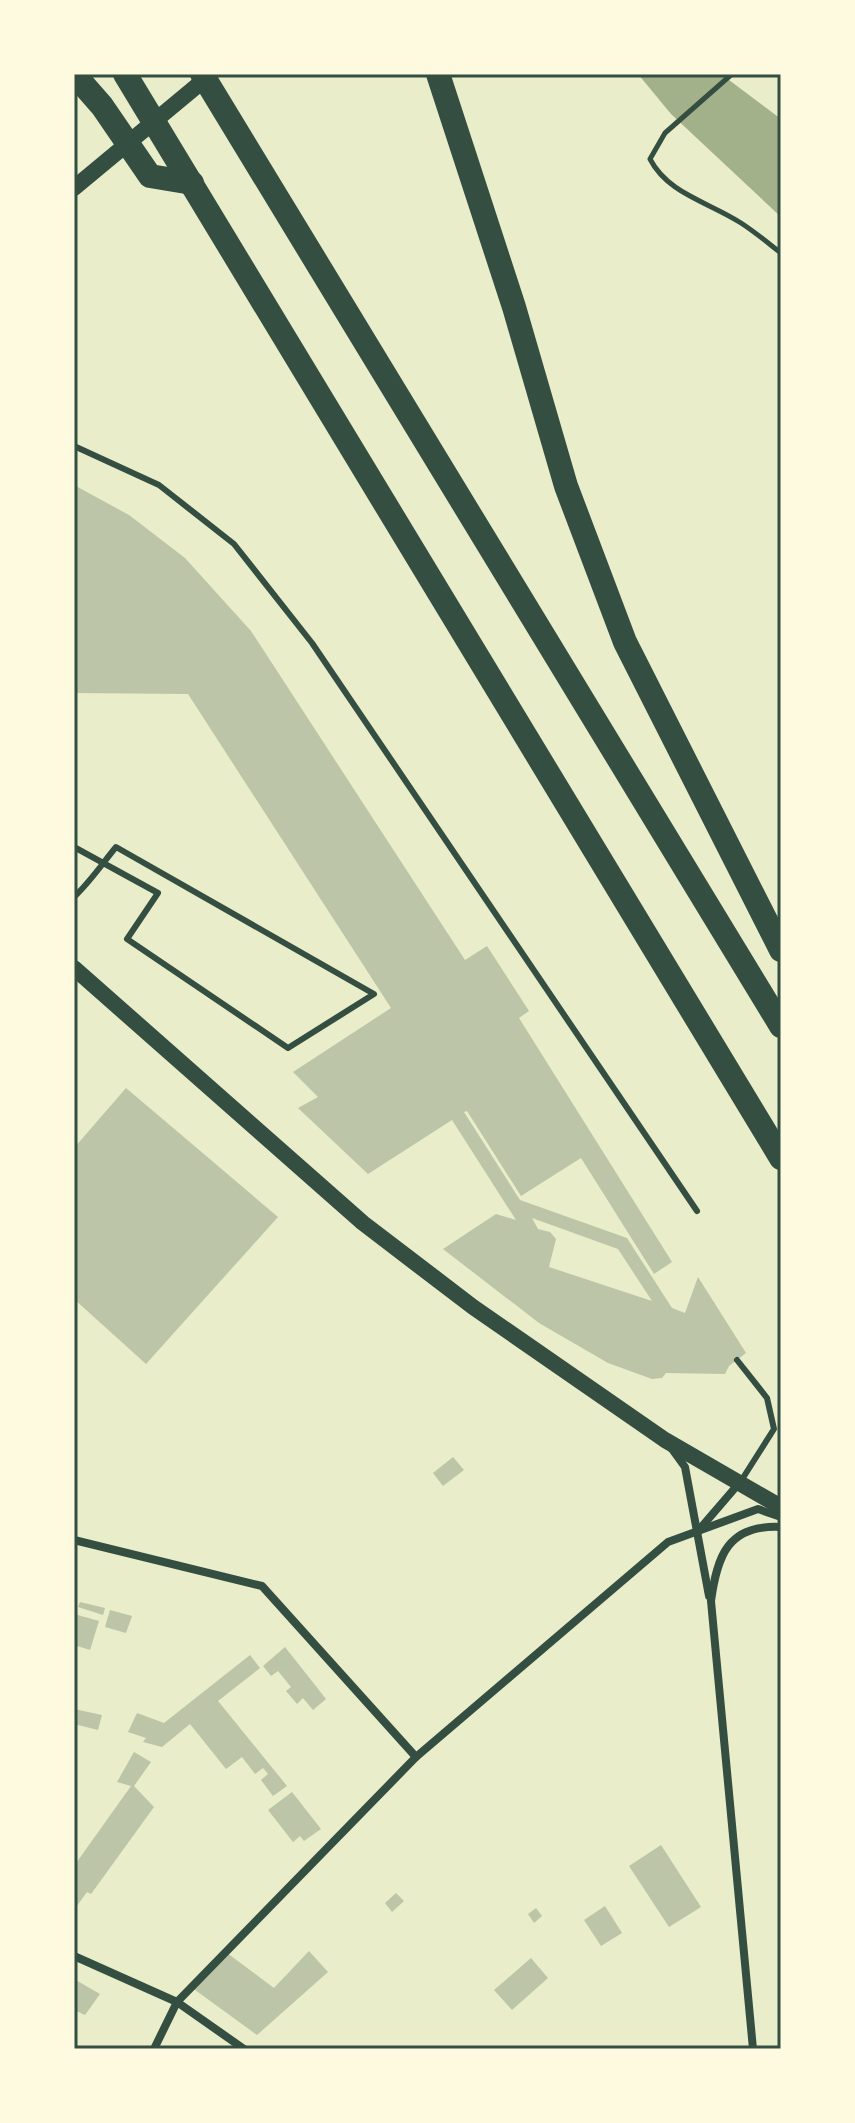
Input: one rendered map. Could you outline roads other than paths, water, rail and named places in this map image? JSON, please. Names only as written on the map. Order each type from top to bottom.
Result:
[{"type":"highway","points":[[74,74],[102,106],[150,176],[192,183]]},
{"type":"highway","points":[[125,74],[781,1158]]},
{"type":"highway","points":[[202,74],[781,1026]]},
{"type":"highway","points":[[438,74],[514,307],[566,486],[625,642],[781,950]]},
{"type":"main road","points":[[74,188],[212,74]]},
{"type":"main road","points":[[74,968],[363,1223],[473,1307],[665,1440],[741,1481],[781,1507]]},
{"type":"street","points":[[665,1440],[685,1467],[695,1535],[711,1601],[753,2049]]},
{"type":"street","points":[[695,1535],[741,1481]]},
{"type":"street","points":[[154,2049],[177,2002],[416,1757],[668,1542],[695,1535],[758,1509],[781,1517]]},
{"type":"street","points":[[711,1601],[716,1567],[727,1543],[759,1525],[781,1527]]},
{"type":"street","points":[[74,1540],[262,1586],[416,1757]]},
{"type":"street","points":[[74,1956],[177,2002],[244,2049]]},
{"type":"lane","points":[[74,446],[159,485],[234,544],[312,643],[697,1211]]},
{"type":"lane","points":[[74,847],[102,864],[158,893],[127,939],[288,1048],[374,994],[116,847],[102,864],[74,897]]},
{"type":"lane","points":[[737,1360],[767,1398],[774,1429],[741,1481]]}]
